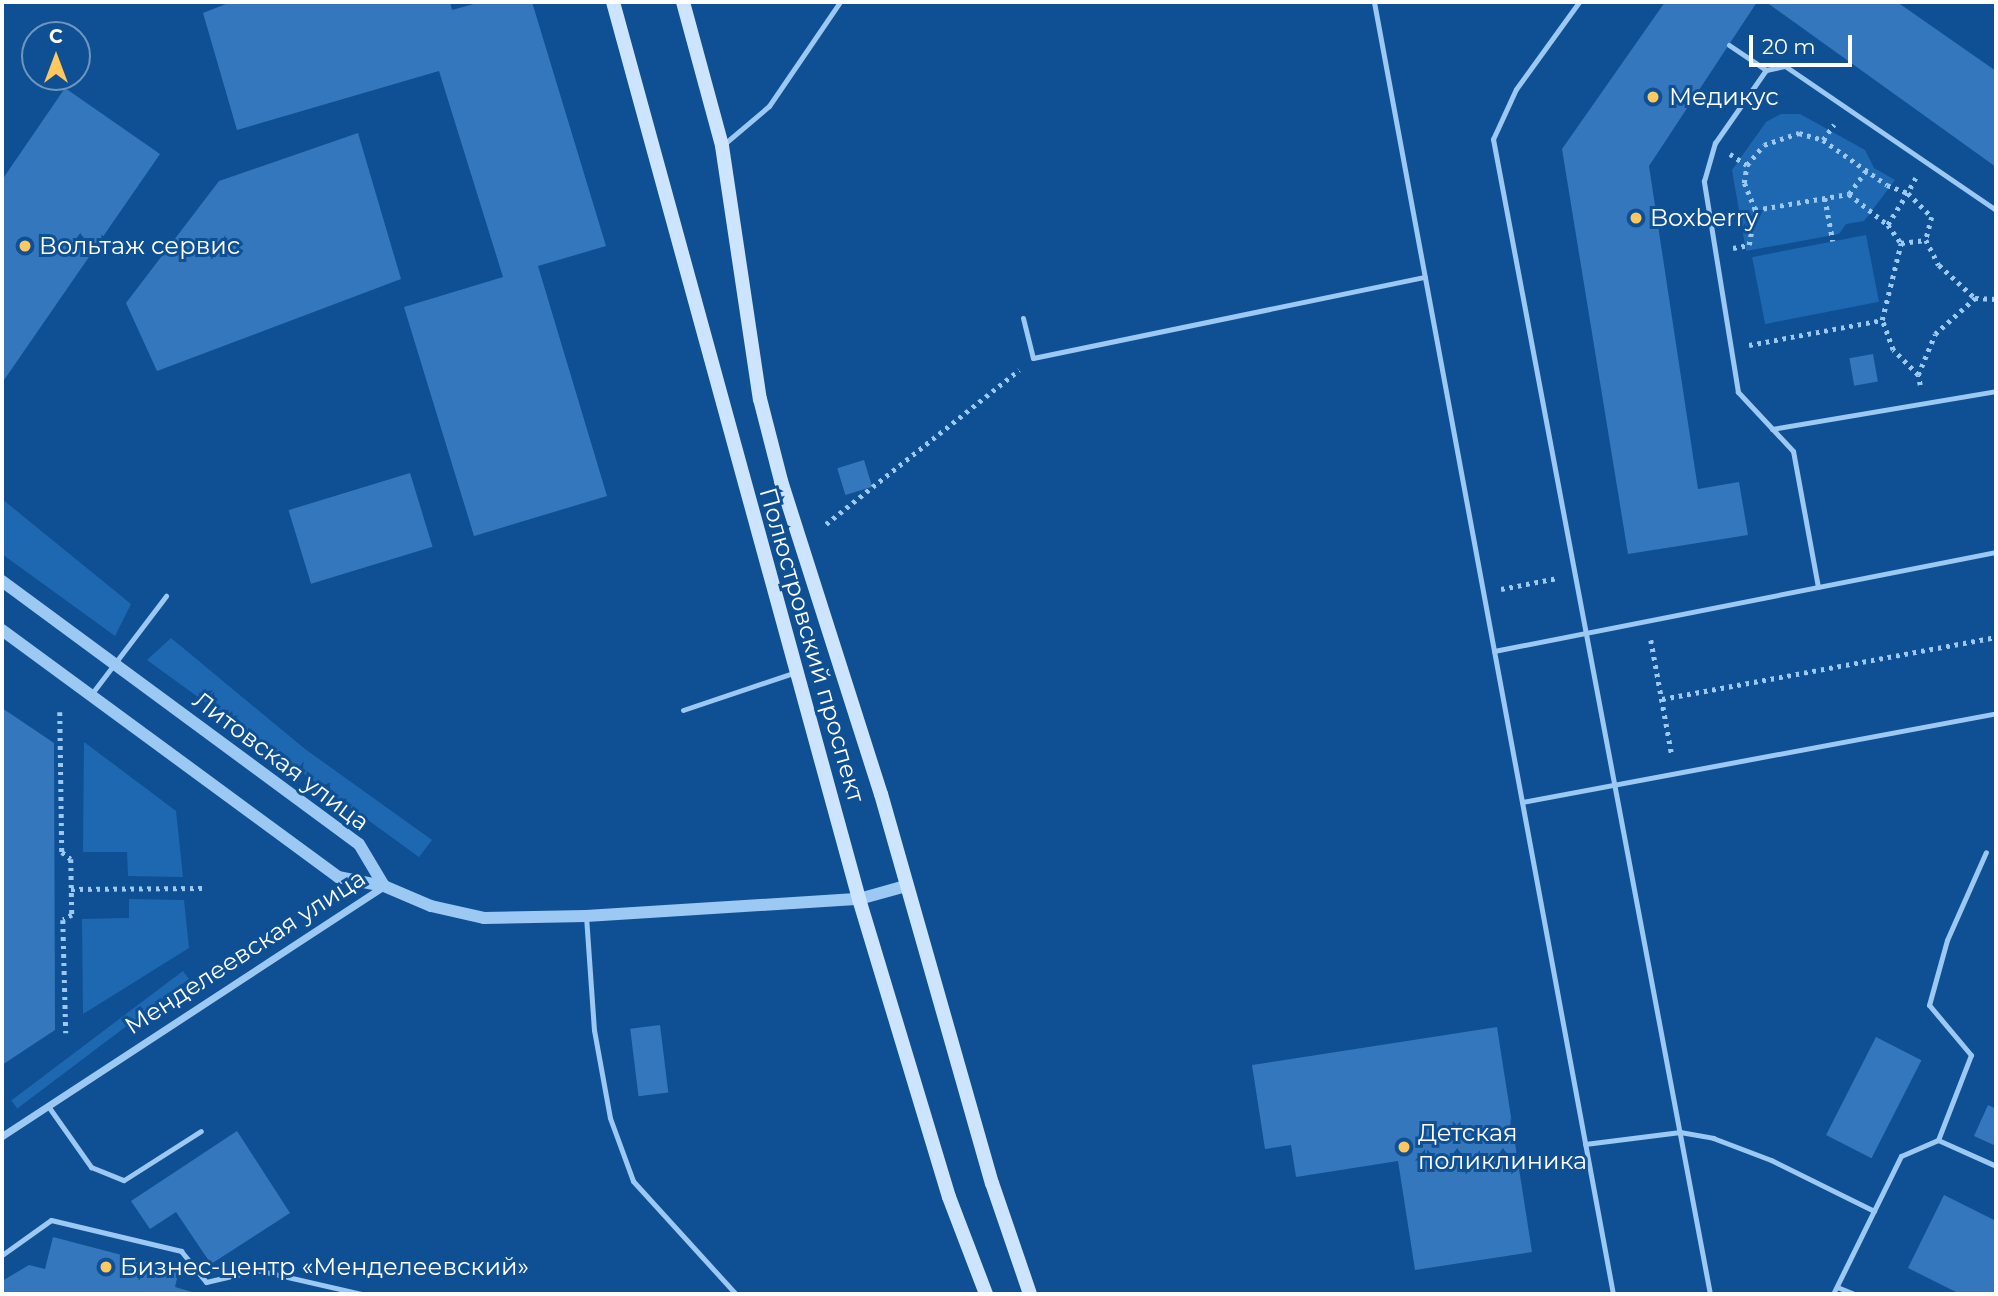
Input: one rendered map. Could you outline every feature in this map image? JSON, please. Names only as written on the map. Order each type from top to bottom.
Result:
[{"type":"main road","name":"Полюстровский проспект","points":[[613,2],[859,899],[949,1197],[986,1294]]},
{"type":"main road","name":"Полюстровский проспект","points":[[683,2],[722,146],[760,399],[781,481],[906,886],[992,1184],[1030,1294]]},
{"type":"street","name":"Литовская улица","points":[[2,582],[359,844],[384,886]]},
{"type":"street","points":[[2,630],[338,877],[384,886]]},
{"type":"street","name":"Менделеевская улица","points":[[2,1136],[384,886],[431,905],[484,918],[586,916],[859,899],[906,886]]},
{"type":"lane","points":[[722,146],[769,106],[840,2]]},
{"type":"lane","points":[[1374,2],[1613,1294]]},
{"type":"lane","points":[[1579,2],[1516,89],[1493,139],[1710,1294]]},
{"type":"lane","points":[[1729,45],[1766,70]]},
{"type":"lane","points":[[1818,587],[1793,451],[1738,392],[1704,181],[1715,143],[1766,70],[1785,66],[1996,210]]},
{"type":"lane","points":[[1023,318],[1033,358],[1425,278]]},
{"type":"lane","points":[[1772,429],[1996,391]]},
{"type":"lane","points":[[1494,651],[1586,635],[1996,552]]},
{"type":"lane","points":[[90,696],[166,596]]},
{"type":"lane","points":[[683,710],[796,672]]},
{"type":"lane","points":[[1522,802],[1996,713]]},
{"type":"lane","points":[[1833,1294],[1901,1156],[1938,1140],[1971,1055],[1929,1005],[1947,940],[1986,852]]},
{"type":"lane","points":[[586,916],[594,1030],[608,1106],[633,1181],[736,1294]]},
{"type":"lane","points":[[48,1105],[91,1167],[124,1180],[201,1131]]},
{"type":"lane","points":[[1585,1144],[1680,1132],[1745,1149],[1874,1211]]},
{"type":"lane","points":[[1938,1140],[1996,1166]]},
{"type":"lane","points":[[2,1255],[51,1220],[181,1251],[206,1282],[257,1270],[362,1294]]},
{"type":"lane","points":[[1837,1287],[1854,1294]]},
{"type":"path","points":[[1715,252],[1749,245],[1755,210],[1744,183],[1747,165],[1764,145],[1799,133],[1822,140],[1866,171],[1908,193],[1932,217],[1926,240],[1938,265],[1975,298],[1996,299]]},
{"type":"path","points":[[1888,225],[1926,162]]},
{"type":"path","points":[[1755,210],[1849,194],[1866,171]]},
{"type":"path","points":[[1849,194],[1888,225],[1901,243],[1882,320],[1893,350],[1918,375]]},
{"type":"path","points":[[1825,198],[1833,241]]},
{"type":"path","points":[[1901,243],[1926,240]]},
{"type":"path","points":[[1923,404],[1918,375],[1935,334],[1975,298]]},
{"type":"path","points":[[1731,349],[1882,320]]},
{"type":"path","points":[[826,524],[1033,358]]},
{"type":"path","points":[[1483,593],[1575,575]]},
{"type":"path","points":[[1647,622],[1675,773]]},
{"type":"path","points":[[1662,699],[1996,637]]},
{"type":"path","points":[[60,712],[62,852],[71,859],[72,915],[64,920],[66,1033]]},
{"type":"path","points":[[71,889],[202,888]]},
{"type":"shaded area","points":[[1781,114],[1800,114],[1865,150],[1874,168],[1895,180],[1864,221],[1846,224],[1839,234],[1746,251],[1732,170],[1766,122]]},
{"type":"shaded area","points":[[1866,235],[1879,302],[1765,324],[1752,257]]},
{"type":"shaded area","points":[[2,499],[131,604],[115,636],[2,554]]},
{"type":"shaded area","points":[[171,638],[305,749],[432,840],[419,857],[147,660]]},
{"type":"shaded area","points":[[84,742],[176,811],[183,877],[128,876],[127,852],[83,852]]},
{"type":"shaded area","points":[[129,899],[184,900],[189,948],[83,1014],[82,919],[129,918]]},
{"type":"shaded area","points":[[183,971],[189,979],[17,1108],[11,1100]]},
{"type":"building","points":[[231,2],[450,2],[452,10],[481,2],[532,2],[606,246],[538,266],[607,496],[474,536],[404,307],[503,277],[439,71],[237,130],[203,13]]},
{"type":"building","points":[[1665,2],[1757,2],[1649,166],[1698,489],[1739,482],[1748,535],[1628,554],[1562,149]]},
{"type":"building","points":[[1766,2],[1897,2],[1996,71],[1996,167]]},
{"type":"building","points":[[63,91],[69,91],[160,154],[2,383],[2,180]]},
{"type":"building","points":[[358,133],[401,279],[157,371],[126,303],[219,181]]},
{"type":"building","points":[[1873,354],[1878,382],[1854,386],[1849,358]]},
{"type":"building","points":[[864,460],[872,487],[845,495],[837,468]]},
{"type":"building","points":[[410,473],[433,547],[311,584],[289,510]]},
{"type":"building","points":[[2,708],[54,743],[55,1030],[2,1065]]},
{"type":"building","points":[[660,1025],[668,1092],[639,1096],[630,1029]]},
{"type":"building","name":"Детская поликлиника","points":[[1497,1027],[1532,1252],[1415,1270],[1398,1161],[1296,1177],[1291,1145],[1265,1149],[1252,1065]]},
{"type":"building","points":[[1876,1037],[1921,1060],[1872,1158],[1826,1135]]},
{"type":"building","points":[[1988,1105],[1996,1109],[1996,1146],[1974,1136]]},
{"type":"building","points":[[237,1131],[290,1213],[211,1264],[176,1212],[150,1229],[131,1201]]},
{"type":"building","points":[[1944,1195],[1996,1221],[1996,1294],[1960,1294],[1908,1268]]},
{"type":"building","name":"Бизнес-центр «Менделеевский»","points":[[53,1237],[179,1270],[175,1287],[199,1294],[2,1294],[2,1281],[29,1265],[45,1269]]},
{"type":"place","name":"Медикус","points":[[1653,97]]},
{"type":"place","name":"Boxberry","points":[[1636,218]]},
{"type":"place","name":"Вольтаж сервис","points":[[25,246]]},
{"type":"place","name":"Детская поликлиника","points":[[1404,1147]]},
{"type":"place","name":"Бизнес-центр «Менделеевский»","points":[[106,1267]]}]
